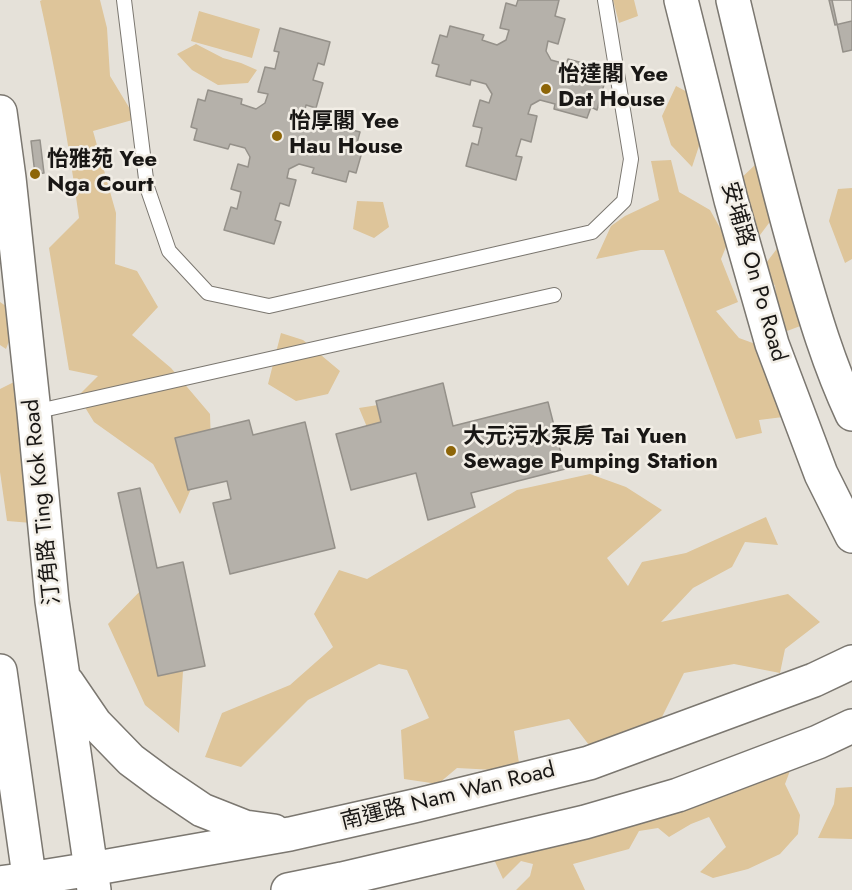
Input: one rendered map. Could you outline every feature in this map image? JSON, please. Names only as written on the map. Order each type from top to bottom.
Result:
[{"type":"main road","name":"安埔路 On Po Road","points":[[681,0],[731,200],[772,345],[821,474],[852,536]]},
{"type":"main road","name":"安埔路 On Po Road","points":[[733,0],[778,190],[817,326],[852,414]]},
{"type":"main road","name":"汀角路 Ting Kok Road","points":[[0,112],[34,412],[51,601],[92,880]]},
{"type":"main road","name":"南運路 Nam Wan Road","points":[[20,884],[92,880],[414,806],[589,762],[814,680],[852,662]]},
{"type":"main road","points":[[0,671],[20,884]]},
{"type":"main road","points":[[62,675],[95,723],[131,760],[170,788],[202,810],[245,827],[290,834]]},
{"type":"main road","points":[[288,890],[333,885],[585,822],[678,795],[819,742],[852,726]]},
{"type":"lane","points":[[124,0],[147,187],[169,251],[208,293],[269,306],[592,232],[624,201],[631,159],[605,0]]},
{"type":"lane","points":[[34,412],[554,295]]},
{"type":"shaded area","points":[[100,0],[107,28],[110,76],[136,119],[93,131],[116,213],[115,264],[137,271],[158,307],[132,335],[171,368],[210,414],[211,443],[180,514],[153,464],[94,422],[78,396],[98,376],[69,370],[49,248],[79,218],[62,109],[40,1]]},
{"type":"shaded area","points":[[613,0],[634,0],[638,16],[619,23]]},
{"type":"shaded area","points":[[199,11],[260,29],[252,58],[191,41]]},
{"type":"shaded area","points":[[196,44],[223,58],[257,70],[248,83],[218,85],[192,70],[177,54]]},
{"type":"shaded area","points":[[676,86],[693,95],[704,131],[692,167],[671,145],[662,116]]},
{"type":"shaded area","points":[[671,160],[679,192],[710,210],[728,242],[721,259],[738,302],[716,311],[739,338],[761,346],[783,417],[759,420],[762,433],[736,439],[664,250],[641,250],[596,259],[611,226],[625,216],[659,200],[651,161]]},
{"type":"shaded area","points":[[756,164],[778,211],[760,235],[746,216],[737,182]]},
{"type":"shaded area","points":[[852,188],[852,259],[845,263],[829,221],[838,189]]},
{"type":"shaded area","points":[[357,201],[383,202],[389,227],[374,238],[353,229]]},
{"type":"shaded area","points":[[779,246],[803,325],[787,331],[778,315],[775,286],[763,267]]},
{"type":"shaded area","points":[[0,302],[19,315],[6,349],[0,345]]},
{"type":"shaded area","points":[[281,333],[303,340],[340,371],[328,394],[296,401],[268,384]]},
{"type":"shaded area","points":[[20,379],[32,523],[7,521],[0,472],[0,389]]},
{"type":"shaded area","points":[[397,402],[372,439],[359,408]]},
{"type":"shaded area","points":[[590,474],[626,487],[662,510],[607,558],[628,586],[642,562],[686,553],[766,517],[778,545],[745,542],[732,567],[693,588],[661,622],[788,594],[820,622],[785,649],[780,673],[734,664],[684,673],[660,721],[589,745],[569,719],[514,731],[519,763],[495,770],[457,768],[438,784],[404,779],[401,730],[429,718],[407,670],[379,664],[308,700],[241,767],[205,757],[222,713],[290,685],[333,647],[314,614],[339,570],[367,579],[517,490]]},
{"type":"shaded area","points":[[147,584],[183,671],[179,733],[145,705],[108,624]]},
{"type":"shaded area","points":[[794,760],[785,784],[800,815],[798,834],[780,854],[748,869],[713,878],[700,872],[726,847],[709,817],[669,837],[658,828],[639,831],[629,849],[573,864],[585,890],[516,890],[530,876],[533,864],[521,861],[503,879],[491,853]]},
{"type":"shaded area","points":[[852,787],[852,839],[818,838],[834,804],[836,788]]},
{"type":"building","name":"怡達閣 Yee Dat House","points":[[518,0],[559,0],[555,16],[565,19],[558,44],[548,41],[546,51],[551,60],[566,64],[568,59],[601,68],[598,79],[605,81],[597,110],[591,107],[587,118],[554,109],[555,104],[540,100],[531,105],[528,114],[537,116],[531,142],[521,139],[516,156],[522,157],[516,180],[466,166],[472,143],[478,145],[482,128],[473,126],[480,100],[489,103],[492,94],[486,84],[471,80],[470,85],[436,76],[439,65],[432,63],[440,35],[447,37],[450,26],[484,35],[482,40],[497,45],[506,40],[509,30],[500,28],[506,3],[516,6]]},
{"type":"building","points":[[829,0],[852,0],[852,21],[835,25]]},
{"type":"building","points":[[832,0],[852,0],[852,50],[843,52]]},
{"type":"building","name":"怡厚閣 Yee Hau House","points":[[280,28],[330,42],[324,65],[318,63],[313,80],[323,83],[316,108],[306,105],[304,114],[309,124],[325,128],[326,123],[360,132],[357,143],[364,145],[356,173],[349,171],[346,182],[312,173],[314,168],[299,164],[289,169],[287,178],[296,180],[289,206],[280,203],[275,220],[281,222],[274,244],[224,230],[231,207],[237,209],[241,192],[231,189],[238,164],[248,167],[250,157],[245,148],[230,144],[228,149],[194,140],[197,129],[191,127],[198,99],[205,101],[208,90],[242,99],[241,104],[256,109],[265,103],[268,94],[258,92],[265,67],[275,69],[279,52],[274,51]]},
{"type":"building","points":[[40,140],[44,173],[35,174],[31,141]]},
{"type":"building","name":"大元污水泵房 Tai Yuen Sewage Pumping Station","points":[[443,383],[453,426],[548,402],[565,469],[471,493],[475,507],[428,520],[416,473],[351,490],[336,434],[381,422],[376,401]]},
{"type":"building","points":[[249,420],[253,435],[305,422],[335,548],[230,574],[213,503],[231,499],[227,481],[188,490],[175,438]]},
{"type":"building","points":[[140,488],[157,568],[183,562],[205,666],[158,676],[118,493]]},
{"type":"place","name":"怡達閣 Yee Dat House","points":[[546,89]]},
{"type":"place","name":"怡厚閣 Yee Hau House","points":[[277,136]]},
{"type":"place","name":"怡雅苑 Yee Nga Court","points":[[35,174]]},
{"type":"place","name":"大元污水泵房 Tai Yuen Sewage Pumping Station","points":[[451,451]]}]
